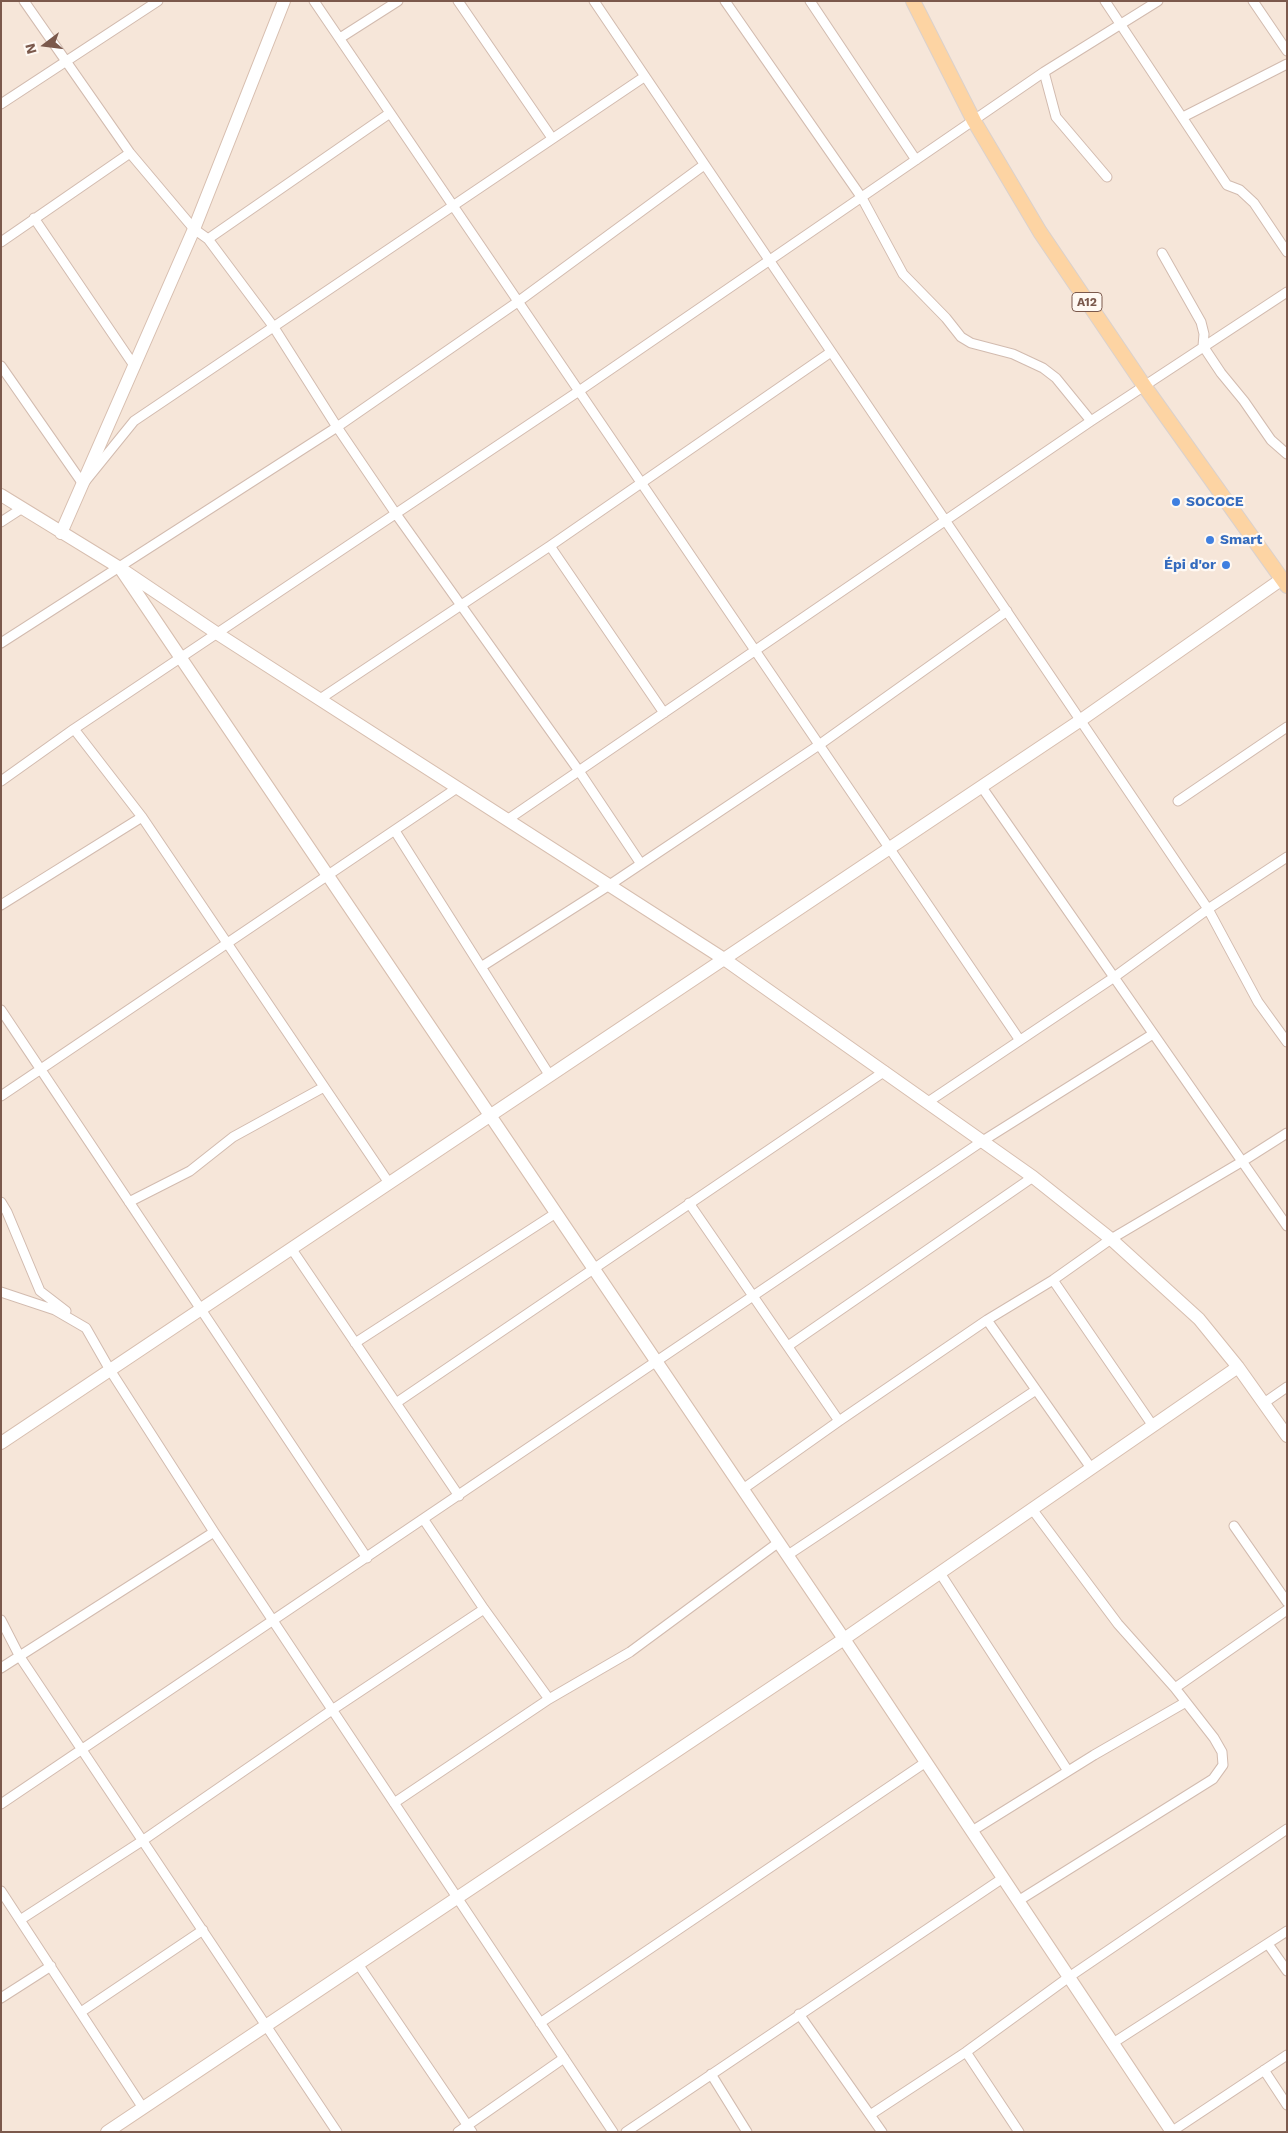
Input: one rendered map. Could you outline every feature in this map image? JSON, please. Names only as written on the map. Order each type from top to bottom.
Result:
[{"type":"main road","name":"A12","points":[[913,1],[974,121],[1040,232],[1144,387],[1285,580]]},
{"type":"street","points":[[24,1],[130,153],[194,229],[208,239],[273,326],[337,427],[396,514],[579,771],[641,864]]},
{"type":"street","points":[[1,104],[157,1]]},
{"type":"street","points":[[61,533],[194,229],[284,1]]},
{"type":"street","points":[[314,1],[1019,1040]]},
{"type":"street","points":[[340,38],[398,1]]},
{"type":"street","points":[[458,1],[552,138]]},
{"type":"street","points":[[594,1],[1208,908],[1258,1002],[1287,1042]]},
{"type":"street","points":[[725,1],[862,198],[903,274],[946,318],[961,337],[971,343],[1013,354],[1043,368],[1056,378],[1091,421]]},
{"type":"street","points":[[810,1],[916,160]]},
{"type":"street","points":[[1105,1],[1227,184],[1240,190],[1254,203],[1287,252]]},
{"type":"street","points":[[1,781],[579,391],[1044,72],[1121,26],[1158,1]]},
{"type":"street","points":[[1253,1],[1287,51]]},
{"type":"street","points":[[1183,117],[1287,64]]},
{"type":"street","points":[[1044,72],[1056,117],[1108,177]]},
{"type":"street","points":[[83,484],[134,421],[452,204],[644,77]]},
{"type":"street","points":[[208,239],[390,113]]},
{"type":"street","points":[[1,242],[130,153]]},
{"type":"street","points":[[1,643],[337,427],[519,301],[704,166]]},
{"type":"street","points":[[34,218],[135,367]]},
{"type":"street","points":[[1162,253],[1201,322],[1204,346],[1221,374],[1244,401],[1271,440],[1287,454]]},
{"type":"street","points":[[507,820],[1091,421],[1287,292]]},
{"type":"street","points":[[320,699],[550,546],[831,352]]},
{"type":"street","points":[[1,366],[83,484]]},
{"type":"street","points":[[1,495],[120,568],[218,634],[724,959],[1032,1177],[1110,1239],[1198,1319],[1238,1367],[1287,1436]]},
{"type":"street","points":[[1,522],[21,508]]},
{"type":"street","points":[[550,546],[664,713]]},
{"type":"street","points":[[120,568],[788,1555],[1171,2132],[1287,2055]]},
{"type":"street","points":[[1,1443],[1081,720],[1285,580]]},
{"type":"street","points":[[481,967],[608,886],[819,744],[1007,611]]},
{"type":"street","points":[[1178,801],[1287,727]]},
{"type":"street","points":[[74,730],[142,817],[389,1183]]},
{"type":"street","points":[[981,786],[1287,1226]]},
{"type":"street","points":[[1,1096],[457,788]]},
{"type":"street","points":[[1,905],[142,817]]},
{"type":"street","points":[[396,830],[550,1076]]},
{"type":"street","points":[[928,1102],[1113,978],[1208,908],[1287,857]]},
{"type":"street","points":[[1,1010],[367,1558]]},
{"type":"street","points":[[1,1804],[981,1142],[1153,1034]]},
{"type":"street","points":[[396,1403],[884,1072]]},
{"type":"street","points":[[130,1202],[190,1171],[233,1137],[324,1087]]},
{"type":"street","points":[[743,1489],[987,1320],[1053,1280],[1110,1239],[1287,1133]]},
{"type":"street","points":[[788,1346],[1032,1177]]},
{"type":"street","points":[[1,1202],[40,1291],[86,1328],[110,1370],[214,1532],[613,2132]]},
{"type":"street","points":[[689,1203],[839,1421]]},
{"type":"street","points":[[355,1343],[556,1213]]},
{"type":"street","points":[[291,1248],[459,1496]]},
{"type":"street","points":[[1053,1280],[1153,1426]]},
{"type":"street","points":[[1,1292],[55,1310],[86,1328]]},
{"type":"street","points":[[987,1320],[1091,1468]]},
{"type":"street","points":[[107,2132],[844,1639],[1238,1367]]},
{"type":"street","points":[[1264,1403],[1287,1387]]},
{"type":"street","points":[[788,1555],[1036,1390]]},
{"type":"street","points":[[1018,1901],[1213,1779],[1223,1765],[1222,1752],[1214,1738],[1186,1702],[1118,1624],[1032,1509]]},
{"type":"street","points":[[424,1520],[484,1610],[549,1699]]},
{"type":"street","points":[[1234,1526],[1287,1602]]},
{"type":"street","points":[[1,1668],[214,1532]]},
{"type":"street","points":[[394,1803],[549,1699],[630,1652],[779,1542]]},
{"type":"street","points":[[940,1572],[1068,1771]]},
{"type":"street","points":[[20,1920],[142,1841],[332,1710],[484,1610]]},
{"type":"street","points":[[1174,1688],[1287,1610]]},
{"type":"street","points":[[1,1620],[20,1657],[337,2132]]},
{"type":"street","points":[[972,1831],[1068,1771],[1186,1702]]},
{"type":"street","points":[[540,2023],[926,1762]]},
{"type":"street","points":[[870,2115],[966,2052],[1069,1977],[1287,1829]]},
{"type":"street","points":[[626,2132],[1003,1878]]},
{"type":"street","points":[[1,1890],[143,2108]]},
{"type":"street","points":[[80,2012],[203,1930]]},
{"type":"street","points":[[1113,2043],[1287,1931]]},
{"type":"street","points":[[1268,1944],[1287,1971]]},
{"type":"street","points":[[358,1964],[470,2129]]},
{"type":"street","points":[[1,1998],[51,1966]]},
{"type":"street","points":[[799,2014],[882,2132]]},
{"type":"street","points":[[966,2052],[1019,2132]]},
{"type":"street","points":[[458,2132],[470,2129],[564,2058]]},
{"type":"street","points":[[1264,2070],[1287,2105]]},
{"type":"street","points":[[711,2074],[747,2132]]},
{"type":"shaded area","points":[[1,1],[1287,1],[1287,2132],[1,2132]]},
{"type":"place","name":"SOCOCE","points":[[1176,502]]},
{"type":"place","name":"Smart","points":[[1210,540]]},
{"type":"place","name":"Épi d'or","points":[[1226,565]]}]
